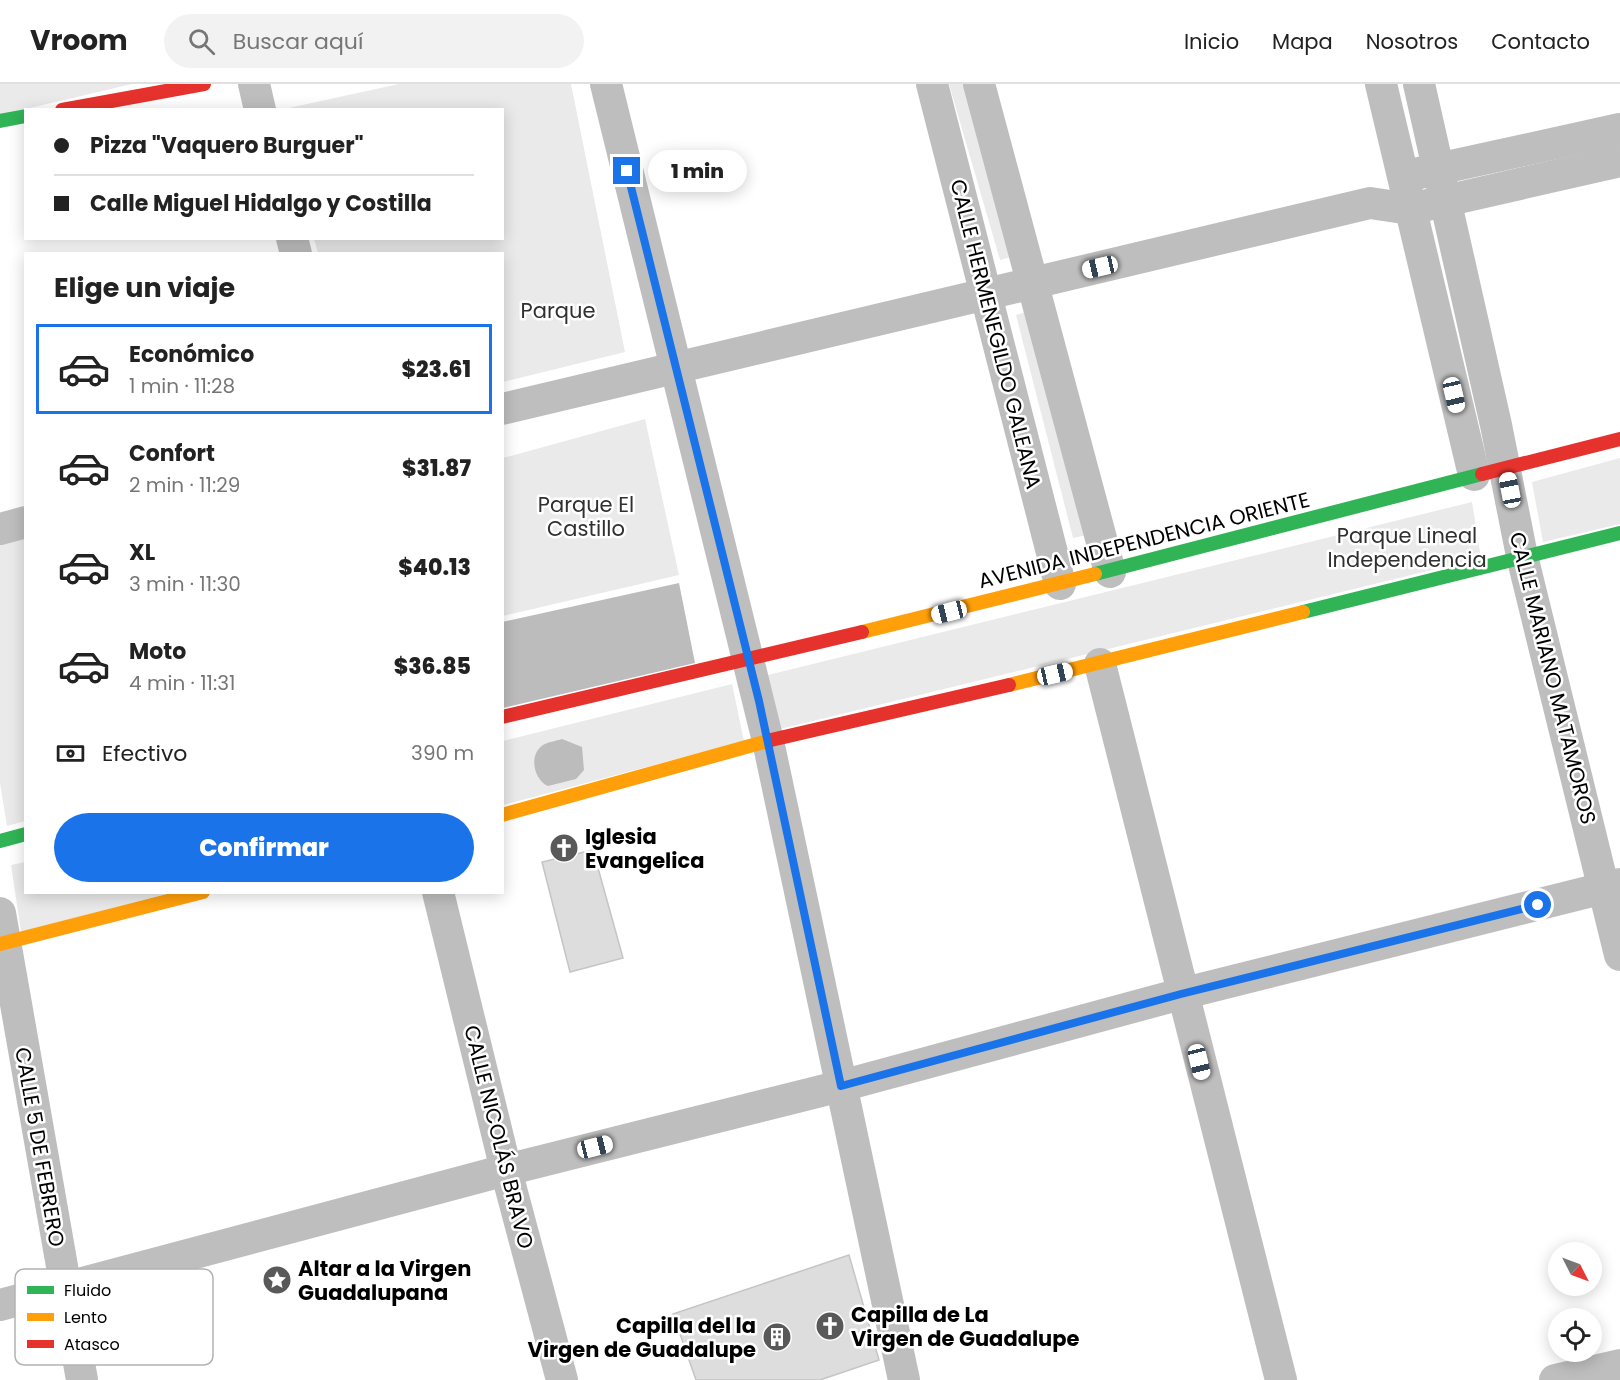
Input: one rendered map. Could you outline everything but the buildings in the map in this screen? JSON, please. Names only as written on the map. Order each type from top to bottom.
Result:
[{"type":"street","points":[[73,108],[204,84]]},
{"type":"street","points":[[254,84],[260,108]]},
{"type":"street","points":[[606,84],[768,741],[904,1380]]},
{"type":"street","name":"CALLE HERMENEGILDO GALEANA","points":[[932,84],[1059,584]]},
{"type":"street","points":[[979,84],[1110,572]]},
{"type":"street","points":[[1381,84],[1474,475]]},
{"type":"street","name":"CALLE MARIANO MATAMOROS","points":[[1419,84],[1436,169],[1505,468],[1522,556],[1612,886],[1620,955]]},
{"type":"street","points":[[0,121],[24,116]]},
{"type":"street","points":[[1370,203],[1402,177],[1620,129]]},
{"type":"street","points":[[504,409],[1370,203],[1410,209],[1620,162]]},
{"type":"street","name":"AVENIDA INDEPENDENCIA ORIENTE","points":[[504,717],[749,661],[1110,572],[1474,475],[1620,439]]},
{"type":"street","points":[[0,528],[24,522]]},
{"type":"street","points":[[504,814],[768,741],[1100,664],[1620,533]]},
{"type":"street","points":[[1100,664],[1181,994],[1281,1380]]},
{"type":"street","points":[[0,841],[24,835]]},
{"type":"street","points":[[132,1269],[506,1170],[841,1086],[1181,994],[1612,886]]},
{"type":"street","points":[[2,933],[193,894]]},
{"type":"street","name":"CALLE NICOLÁS BRAVO","points":[[438,894],[506,1170],[562,1380]]},
{"type":"street","name":"CALLE 5 DE FEBRERO","points":[[2,933],[61,1269]]},
{"type":"street","points":[[0,1305],[15,1301]]},
{"type":"street","name":"CALLE 5 DE FEBRERO","points":[[79,1365],[82,1380]]},
{"type":"street","points":[[1555,1380],[1620,1365]]},
{"type":"green space","points":[[0,84],[132,84],[24,108],[0,115]]},
{"type":"green space","name":"Parque","points":[[399,84],[571,84],[625,352],[504,382],[504,252],[318,252],[314,240],[504,240],[504,108],[289,108]]},
{"type":"green space","points":[[949,84],[972,84],[1021,254],[1000,260]]},
{"type":"green space","points":[[1035,309],[1087,535],[1073,538],[1016,315]]},
{"type":"green space","name":"Parque El Castillo","points":[[645,419],[679,575],[504,616],[504,458]]},
{"type":"green space","name":"Parque Lineal Independencia","points":[[1620,458],[1620,524],[1543,542],[1532,482]]},
{"type":"green space","name":"Parque Lineal Independencia","points":[[1472,502],[1481,558],[780,729],[764,676]]},
{"type":"green space","points":[[24,537],[24,821],[7,826],[0,783],[0,544]]},
{"type":"green space","points":[[732,684],[744,741],[504,805],[504,741]]},
{"type":"green space","points":[[24,862],[24,894],[167,894],[21,932],[11,865]]},
{"type":"shaded area","points":[[679,583],[695,663],[504,708],[504,622]]},
{"type":"shaded area","points":[[562,739],[582,747],[584,770],[576,779],[548,786],[536,773],[535,755],[543,745]]},
{"type":"traffic: fast","points":[[0,121],[24,116]]},
{"type":"traffic: fast","points":[[1095,574],[1482,474]]},
{"type":"traffic: fast","points":[[1303,612],[1620,533]]},
{"type":"traffic: fast","points":[[0,841],[24,835]]},
{"type":"traffic: slow","points":[[862,632],[1095,574]]},
{"type":"traffic: slow","points":[[1009,685],[1303,612]]},
{"type":"traffic: slow","points":[[504,814],[771,740]]},
{"type":"traffic: slow","points":[[0,944],[195,894]]},
{"type":"traffic: jam","points":[[73,108],[204,84]]},
{"type":"traffic: jam","points":[[1482,474],[1620,439]]},
{"type":"traffic: jam","points":[[504,717],[862,632]]},
{"type":"traffic: jam","points":[[771,740],[1009,685]]},
{"type":"place","name":"Iglesia Evangelica","points":[[564,848]]},
{"type":"place","name":"Altar a la Virgen Guadalupana","points":[[277,1280]]},
{"type":"place","name":"Capilla de La Virgen de Guadalupe","points":[[830,1326]]},
{"type":"place","name":"Capilla del la Virgen de Guadalupe","points":[[777,1337]]},
{"type":"route","points":[[627,171],[759,701],[841,1086],[1181,994],[1538,905]]}]
